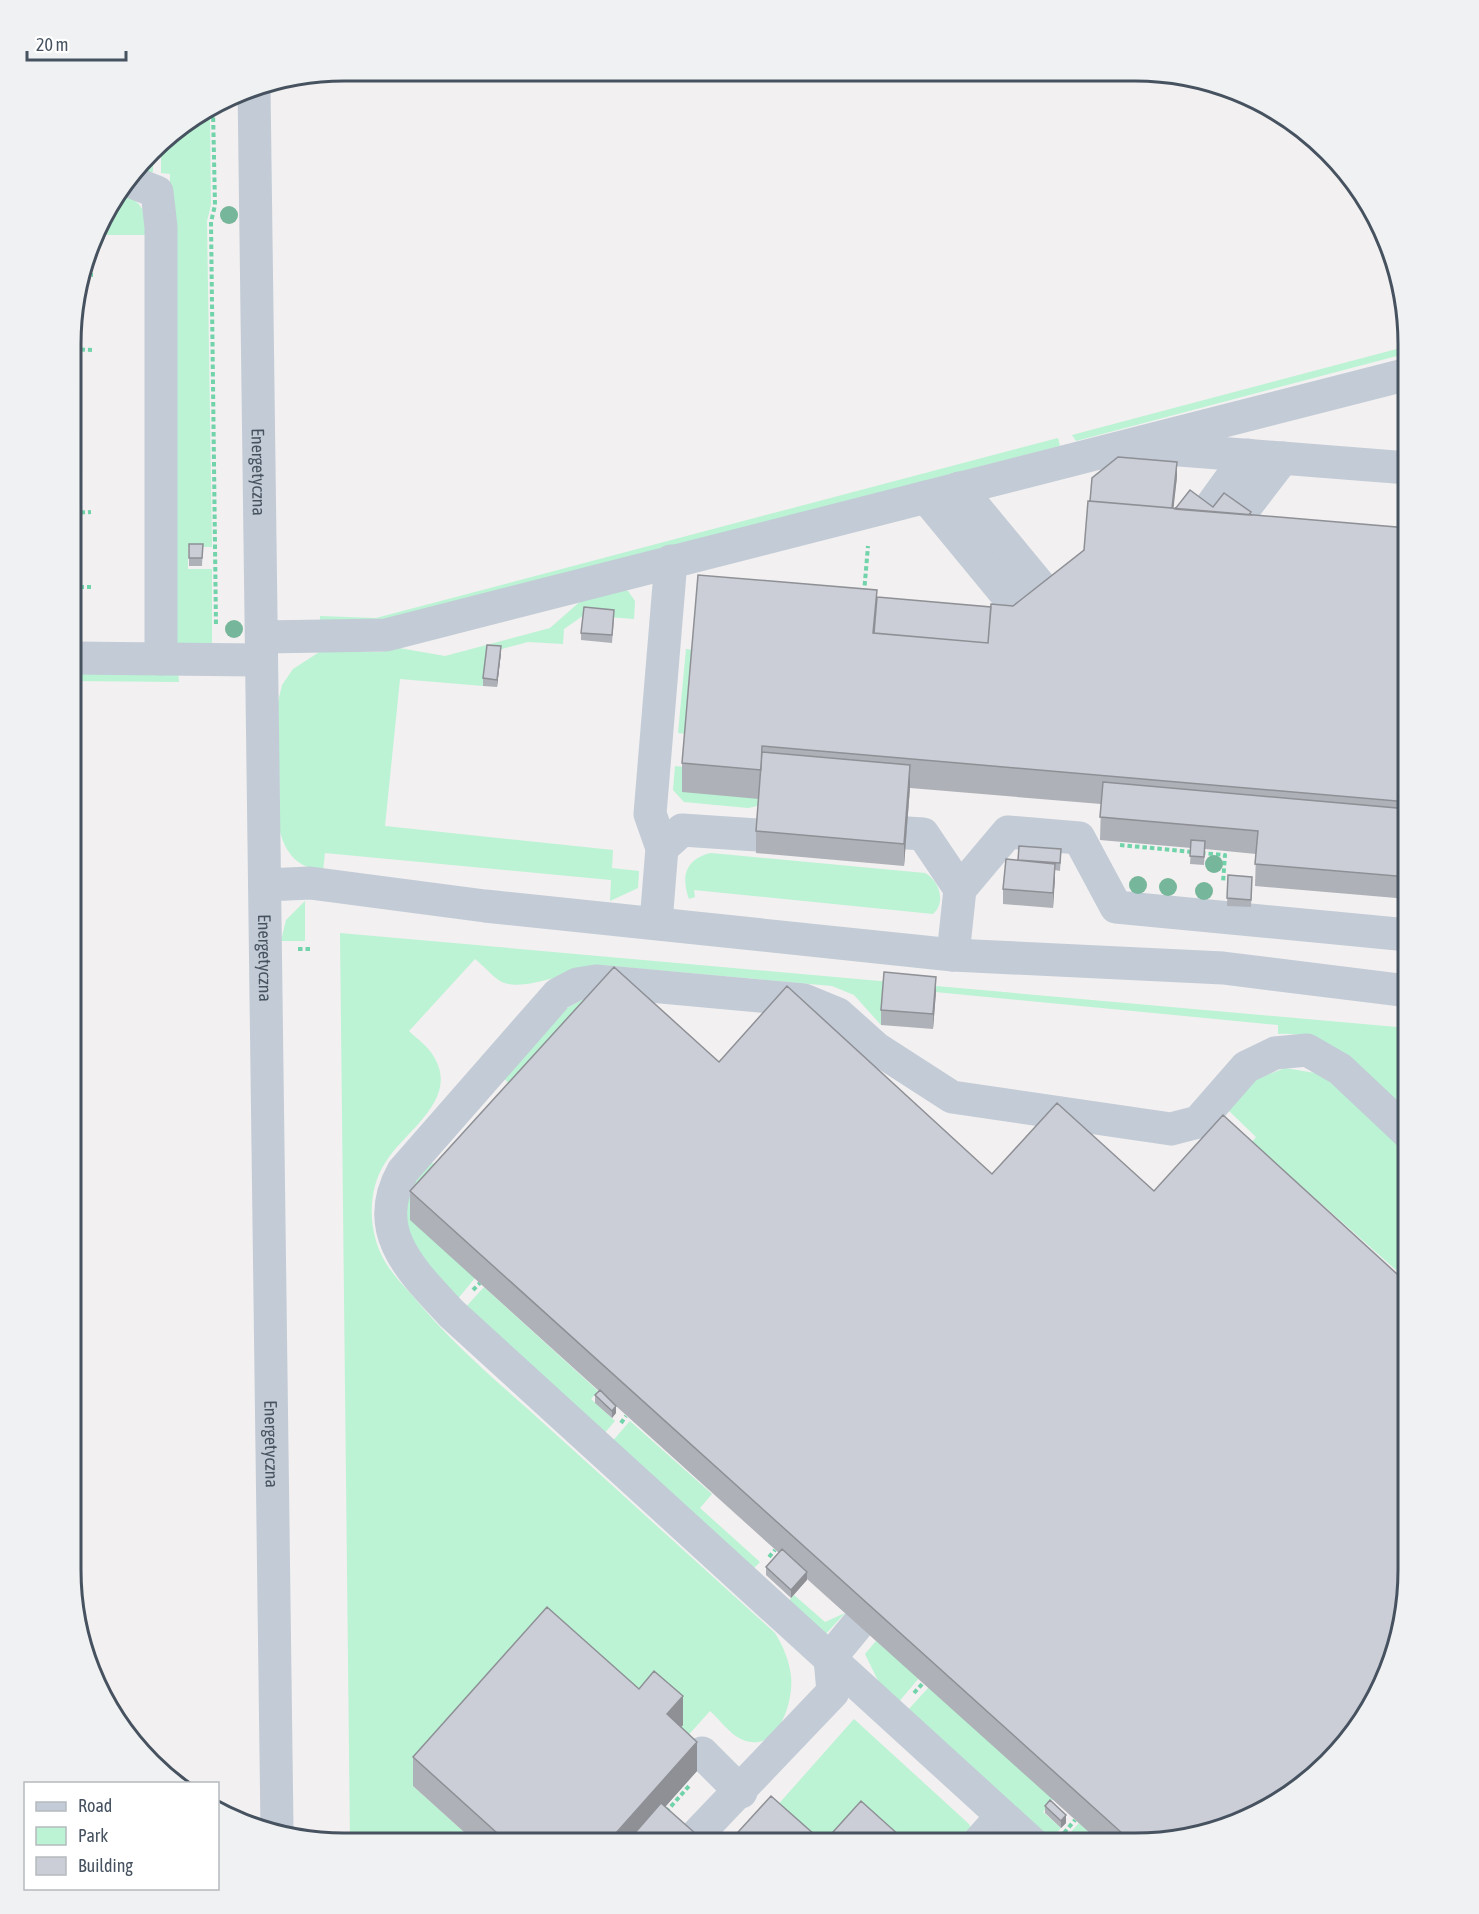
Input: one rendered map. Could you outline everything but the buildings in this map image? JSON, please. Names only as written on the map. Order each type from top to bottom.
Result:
[{"type":"street","name":"Energetyczna","points":[[254,97],[277,1824]]},
{"type":"street","points":[[135,184],[157,192],[161,227],[161,659]]},
{"type":"street","points":[[81,658],[216,659],[261,649],[386,635],[1398,377]]},
{"type":"street","points":[[1128,446],[1398,467]]},
{"type":"street","points":[[1204,516],[1248,455]]},
{"type":"street","points":[[1237,518],[1284,458]]},
{"type":"street","points":[[926,497],[1042,612],[959,488]]},
{"type":"street","points":[[656,922],[662,848],[650,814],[671,561]]},
{"type":"street","points":[[662,848],[682,830],[757,835],[796,825],[923,834],[960,889]]},
{"type":"street","points":[[953,955],[960,889],[1008,832],[1079,838],[1116,907],[1398,934]]},
{"type":"street","points":[[265,885],[310,884],[485,906],[656,922],[953,955],[1223,968],[1398,990]]},
{"type":"street","points":[[1018,1833],[452,1314],[411,1268],[394,1238],[389,1219],[393,1188],[403,1171],[558,994],[577,984],[596,981],[804,1000],[838,1014],[876,1048],[952,1097],[1171,1129],[1198,1122],[1246,1067],[1275,1053],[1307,1050],[1340,1069],[1398,1124]]},
{"type":"street","points":[[698,1833],[712,1817],[741,1792],[833,1692],[830,1658],[858,1624]]},
{"type":"street","points":[[702,1753],[741,1792]]},
{"type":"street","points":[[987,1833],[1002,1816]]},
{"type":"path","points":[[213,116],[215,205],[211,222],[216,659]]},
{"type":"path","points":[[81,350],[92,350]]},
{"type":"path","points":[[864,599],[871,511]]},
{"type":"path","points":[[81,513],[91,513]]},
{"type":"path","points":[[81,587],[91,587]]},
{"type":"path","points":[[1082,842],[1225,855],[1220,917]]},
{"type":"path","points":[[662,1818],[690,1785]]},
{"type":"green space","points":[[210,119],[211,205],[207,221],[212,547],[188,547],[188,569],[212,569],[212,643],[178,644],[171,632],[170,174],[161,173],[161,155],[184,135]]},
{"type":"green space","points":[[153,163],[153,172],[145,172]]},
{"type":"green space","points":[[127,196],[139,204],[152,235],[105,235]]},
{"type":"green space","points":[[1398,349],[1398,356],[1076,441],[1072,435]]},
{"type":"green space","points":[[1058,438],[1060,446],[376,622],[320,621],[320,616],[376,618]]},
{"type":"green space","points":[[621,589],[628,591],[635,601],[634,619],[584,615],[564,629],[563,644],[528,642],[487,653],[483,686],[400,679],[385,826],[613,850],[612,868],[639,871],[638,888],[610,901],[611,880],[325,853],[323,871],[307,867],[290,854],[280,832],[278,702],[282,685],[293,669],[321,651],[380,652],[399,648],[445,656],[550,628],[583,599]]},
{"type":"green space","points":[[686,649],[694,650],[687,734],[678,733]]},
{"type":"green space","points":[[178,672],[179,682],[81,681],[81,673]]},
{"type":"green space","points":[[675,766],[684,767],[761,799],[757,806],[748,808],[684,802],[673,790]]},
{"type":"green space","points":[[711,853],[925,873],[938,887],[939,904],[933,914],[694,890],[695,897],[689,899],[685,883],[687,870],[695,860]]},
{"type":"green space","points":[[305,901],[305,941],[281,941],[286,920]]},
{"type":"green space","points":[[340,933],[1398,1027],[1398,1103],[1350,1058],[1317,1040],[1298,1035],[1278,1034],[1278,1025],[884,987],[881,1025],[854,995],[832,986],[600,965],[521,985],[500,981],[475,959],[409,1031],[432,1053],[440,1073],[440,1087],[435,1101],[385,1163],[375,1184],[372,1220],[381,1254],[399,1280],[468,1355],[775,1633],[781,1643],[790,1670],[790,1699],[781,1724],[764,1740],[754,1742],[737,1737],[710,1711],[675,1750],[413,1786],[465,1833],[350,1833]]},
{"type":"green space","points":[[589,996],[523,1096],[502,1077],[560,1012]]},
{"type":"green space","points":[[1285,1068],[1315,1073],[1329,1081],[1398,1144],[1398,1272],[1252,1142],[1256,1137],[1228,1110],[1257,1079]]},
{"type":"green space","points":[[427,1158],[449,1178],[411,1220],[475,1278],[456,1301],[409,1239],[404,1204]]},
{"type":"green space","points":[[484,1287],[598,1391],[591,1399],[615,1421],[602,1436],[464,1309]]},
{"type":"green space","points":[[630,1421],[712,1494],[700,1508],[760,1562],[751,1571],[610,1444]]},
{"type":"green space","points":[[794,1595],[825,1622],[845,1613],[824,1636],[787,1603]]},
{"type":"green space","points":[[876,1641],[919,1678],[897,1704],[883,1691],[865,1654]]},
{"type":"green space","points":[[929,1687],[1053,1799],[1043,1812],[1061,1828],[1057,1833],[1041,1833],[907,1711]]},
{"type":"green space","points":[[854,1719],[969,1824],[972,1830],[971,1833],[785,1833],[767,1817]]},
{"type":"green space","points":[[1079,1823],[1090,1833],[1070,1833]]}]
